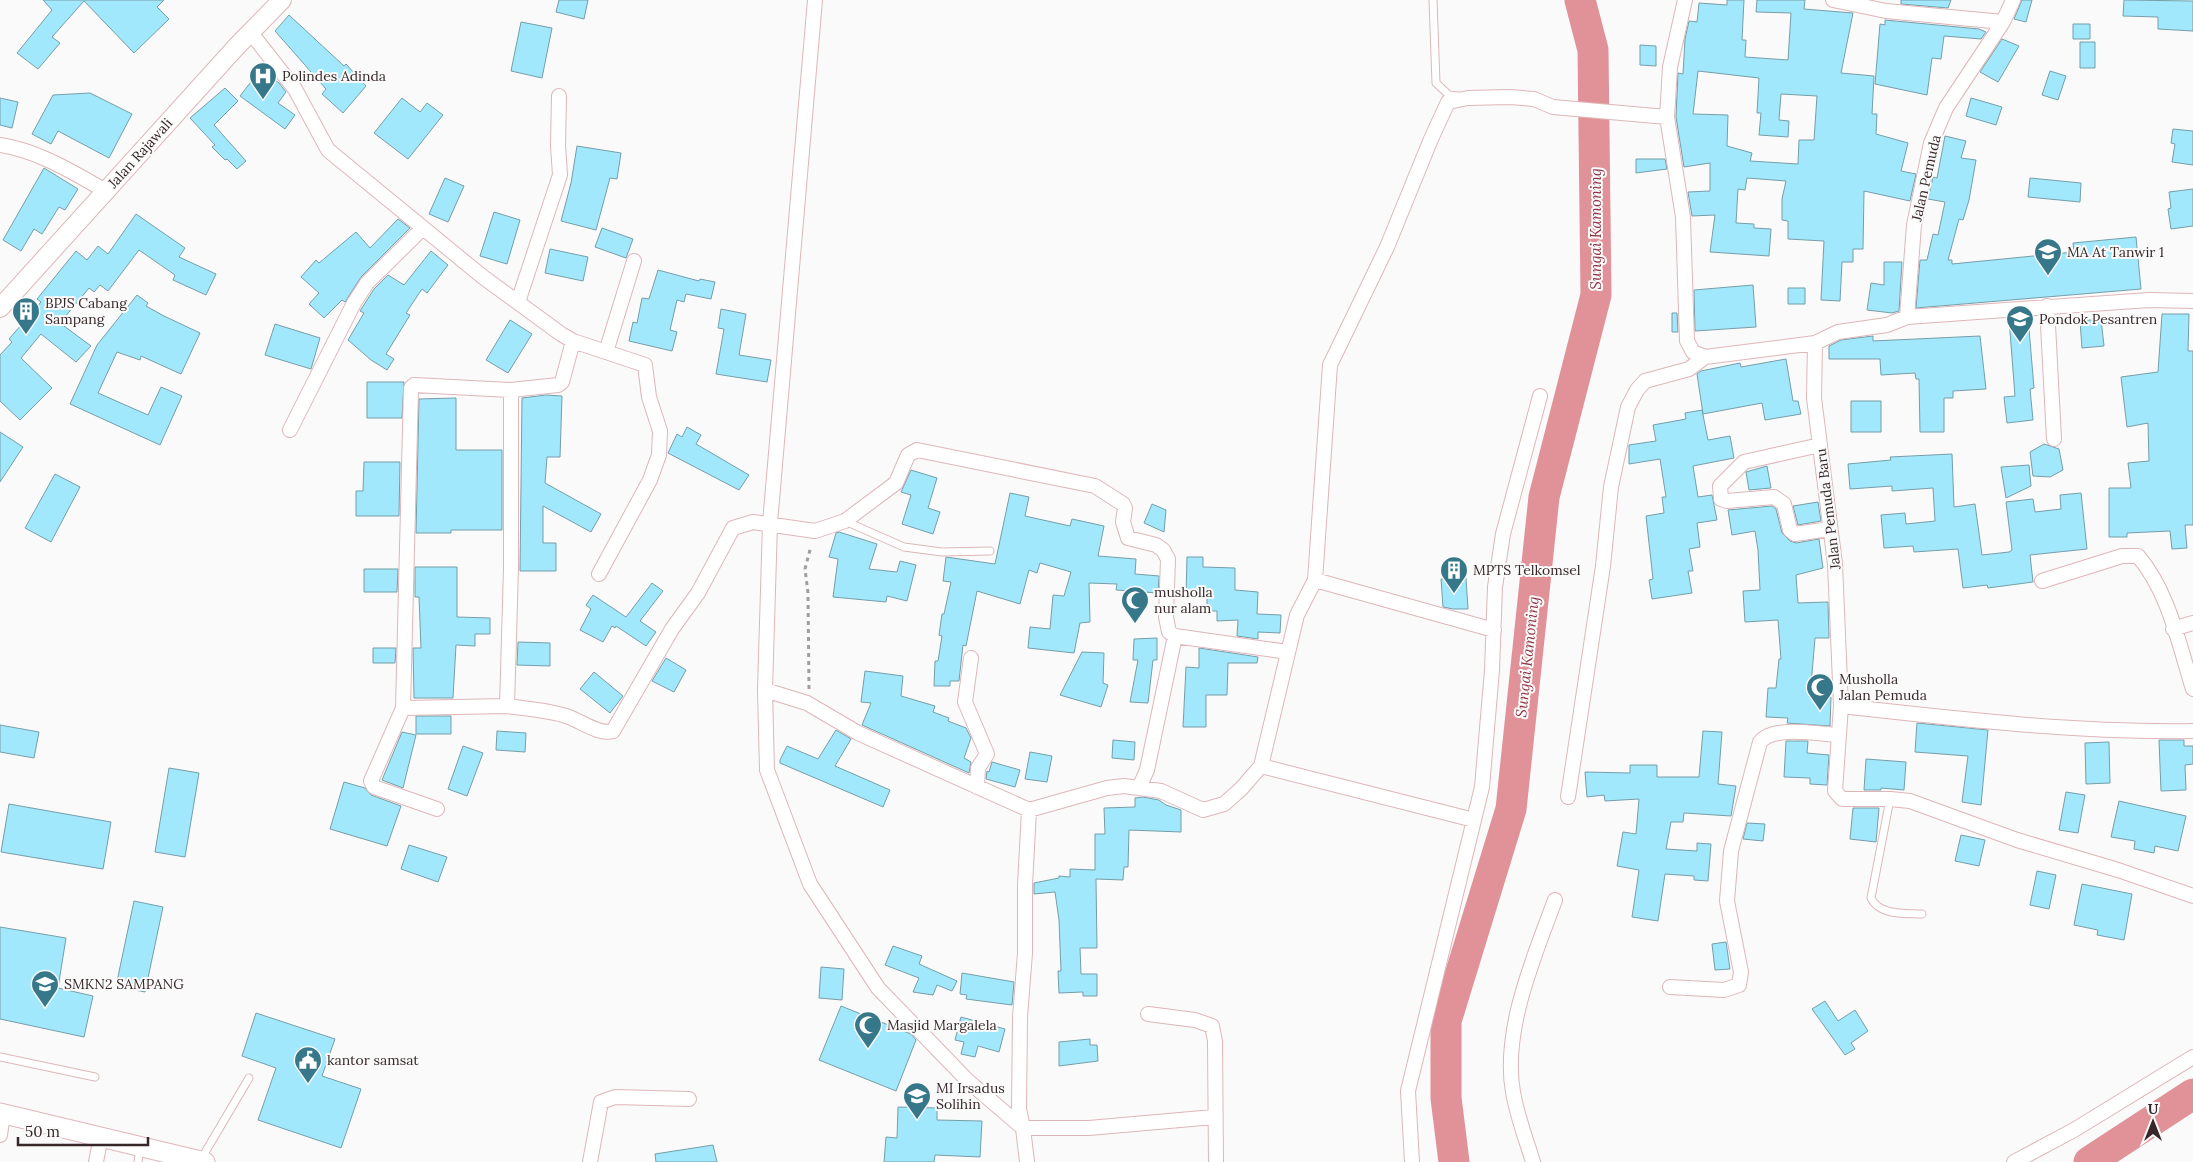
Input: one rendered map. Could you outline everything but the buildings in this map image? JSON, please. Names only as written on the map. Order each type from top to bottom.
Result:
[{"type":"main road","points":[[2,1114],[100,1136],[139,1155],[202,1161]]},
{"type":"street","name":"Jalan Rajawali","points":[[2,303],[106,192],[237,46],[282,0]]},
{"type":"street","points":[[815,0],[770,523],[765,690],[767,770],[810,884],[878,988],[968,1081],[1023,1128],[1089,1128],[1214,1117]]},
{"type":"street","points":[[1685,0],[1670,68],[1667,117],[1683,217],[1685,329],[1687,341],[1693,352],[1706,357]]},
{"type":"street","points":[[1834,0],[1886,11],[2003,22]]},
{"type":"street","name":"Jalan Pemuda","points":[[1907,317],[1914,225],[1931,143],[1946,108],[2003,22],[2013,0]]},
{"type":"street","points":[[251,33],[295,89],[328,150],[423,228],[518,302],[573,341],[645,365],[649,397],[658,421],[659,455],[650,480],[599,574]]},
{"type":"street","points":[[518,302],[560,175],[558,146],[559,96]]},
{"type":"street","points":[[765,690],[807,703],[858,733],[1029,810],[1107,788],[1124,786],[1161,792],[1203,810],[1224,804],[1241,789],[1260,766],[1297,615],[1315,580],[1330,365],[1387,247],[1448,102],[1468,98],[1534,99],[1553,107],[1667,117]]},
{"type":"street","points":[[0,145],[32,152],[65,167],[106,192]]},
{"type":"street","points":[[290,430],[354,303],[367,283],[423,228]]},
{"type":"street","points":[[606,352],[634,261]]},
{"type":"street","points":[[1568,797],[1602,566],[1611,487],[1628,407],[1637,390],[1645,381],[1689,369],[1706,357],[1815,343],[1838,332],[1887,325],[1907,317],[2149,300],[2193,301]]},
{"type":"street","points":[[2047,306],[2054,439]]},
{"type":"street","points":[[436,809],[383,790],[374,786],[371,781],[403,708],[411,388],[414,385],[511,390],[558,385],[562,382],[573,341]]},
{"type":"street","name":"Jalan Pemuda Baru","points":[[1815,343],[1814,398],[1835,564],[1841,706],[1835,791],[1842,799],[1890,799]]},
{"type":"street","points":[[507,706],[511,568],[511,390]]},
{"type":"street","points":[[1412,1162],[1408,1091],[1474,820],[1482,777],[1494,630],[1495,587],[1503,534],[1540,396]]},
{"type":"street","points":[[1820,445],[1744,462],[1724,479],[1720,486],[1719,495],[1721,499],[1727,501],[1774,497],[1784,504],[1790,530],[1795,534],[1830,529]]},
{"type":"street","points":[[403,708],[507,706],[567,716],[599,730],[614,731],[672,629],[698,592],[733,528],[753,522],[815,531],[845,521],[896,483],[908,455],[917,450],[1095,486],[1118,499],[1126,508],[1124,522],[1128,538],[1156,545],[1163,550],[1168,559],[1166,618],[1169,632],[1175,636],[1288,652]]},
{"type":"street","points":[[2042,581],[2122,556],[2134,555],[2145,564],[2154,581],[2173,629],[2193,689]]},
{"type":"street","points":[[1315,580],[1494,630]]},
{"type":"street","points":[[2173,629],[2193,623]]},
{"type":"street","points":[[1139,788],[1150,761],[1175,636]]},
{"type":"street","points":[[971,658],[965,702],[987,754],[978,768],[977,787]]},
{"type":"street","points":[[1841,706],[2017,724],[2145,732],[2193,730]]},
{"type":"street","points":[[1670,987],[1724,990],[1739,986],[1741,981],[1741,972],[1727,900],[1731,852],[1760,742],[1764,737],[1773,734],[1792,732],[1838,735]]},
{"type":"street","points":[[1260,766],[1474,820]]},
{"type":"street","points":[[1890,799],[1910,802],[2017,840],[2118,870],[2193,896]]},
{"type":"street","points":[[1027,1162],[1019,1109],[1020,1017],[1025,953],[1025,885],[1029,810]]},
{"type":"street","points":[[1533,1162],[1512,1092],[1511,1065],[1517,1009],[1555,900]]},
{"type":"street","points":[[1148,1014],[1195,1020],[1212,1026],[1215,1041],[1214,1117],[1216,1162]]},
{"type":"street","points":[[2014,1162],[2074,1130],[2193,1056]]},
{"type":"street","points":[[590,1162],[601,1102],[615,1097],[689,1099]]},
{"type":"street","points":[[0,1135],[2,1114]]},
{"type":"street","points":[[96,1162],[100,1136]]},
{"type":"lane","points":[[1434,0],[1436,83],[1449,95],[1468,98]]},
{"type":"lane","points":[[845,521],[904,547],[942,552],[990,551]]},
{"type":"lane","points":[[1890,799],[1871,898],[1876,907],[1883,911],[1922,914]]},
{"type":"lane","points":[[0,1057],[94,1077]]},
{"type":"lane","points":[[202,1161],[249,1078]]},
{"type":"path","points":[[807,703],[810,687],[808,593],[805,569],[815,531]]},
{"type":"waterway","name":"Sungai Kamoning","points":[[1454,1162],[1446,1098],[1446,1021],[1511,809],[1544,497],[1596,295],[1593,50],[1580,0]]},
{"type":"waterway","name":"Sungai Kamoning","points":[[2089,1162],[2193,1094]]},
{"type":"place","name":"Polindes Adinda","points":[[263,100]]},
{"type":"place","name":"MA At Tanwir 1","points":[[2048,276]]},
{"type":"place","name":"BPJS Cabang Sampang","points":[[26,335]]},
{"type":"place","name":"Pondok Pesantren","points":[[2020,343]]},
{"type":"place","name":"MPTS Telkomsel","points":[[1454,594]]},
{"type":"place","name":"musholla nur alam","points":[[1135,624]]},
{"type":"place","name":"Musholla Jalan Pemuda","points":[[1820,711]]},
{"type":"place","name":"SMKN2 SAMPANG","points":[[45,1008]]},
{"type":"place","name":"Masjid Margalela","points":[[868,1049]]},
{"type":"place","name":"kantor samsat","points":[[308,1084]]},
{"type":"place","name":"MI Irsadus Solihin","points":[[917,1120]]}]
